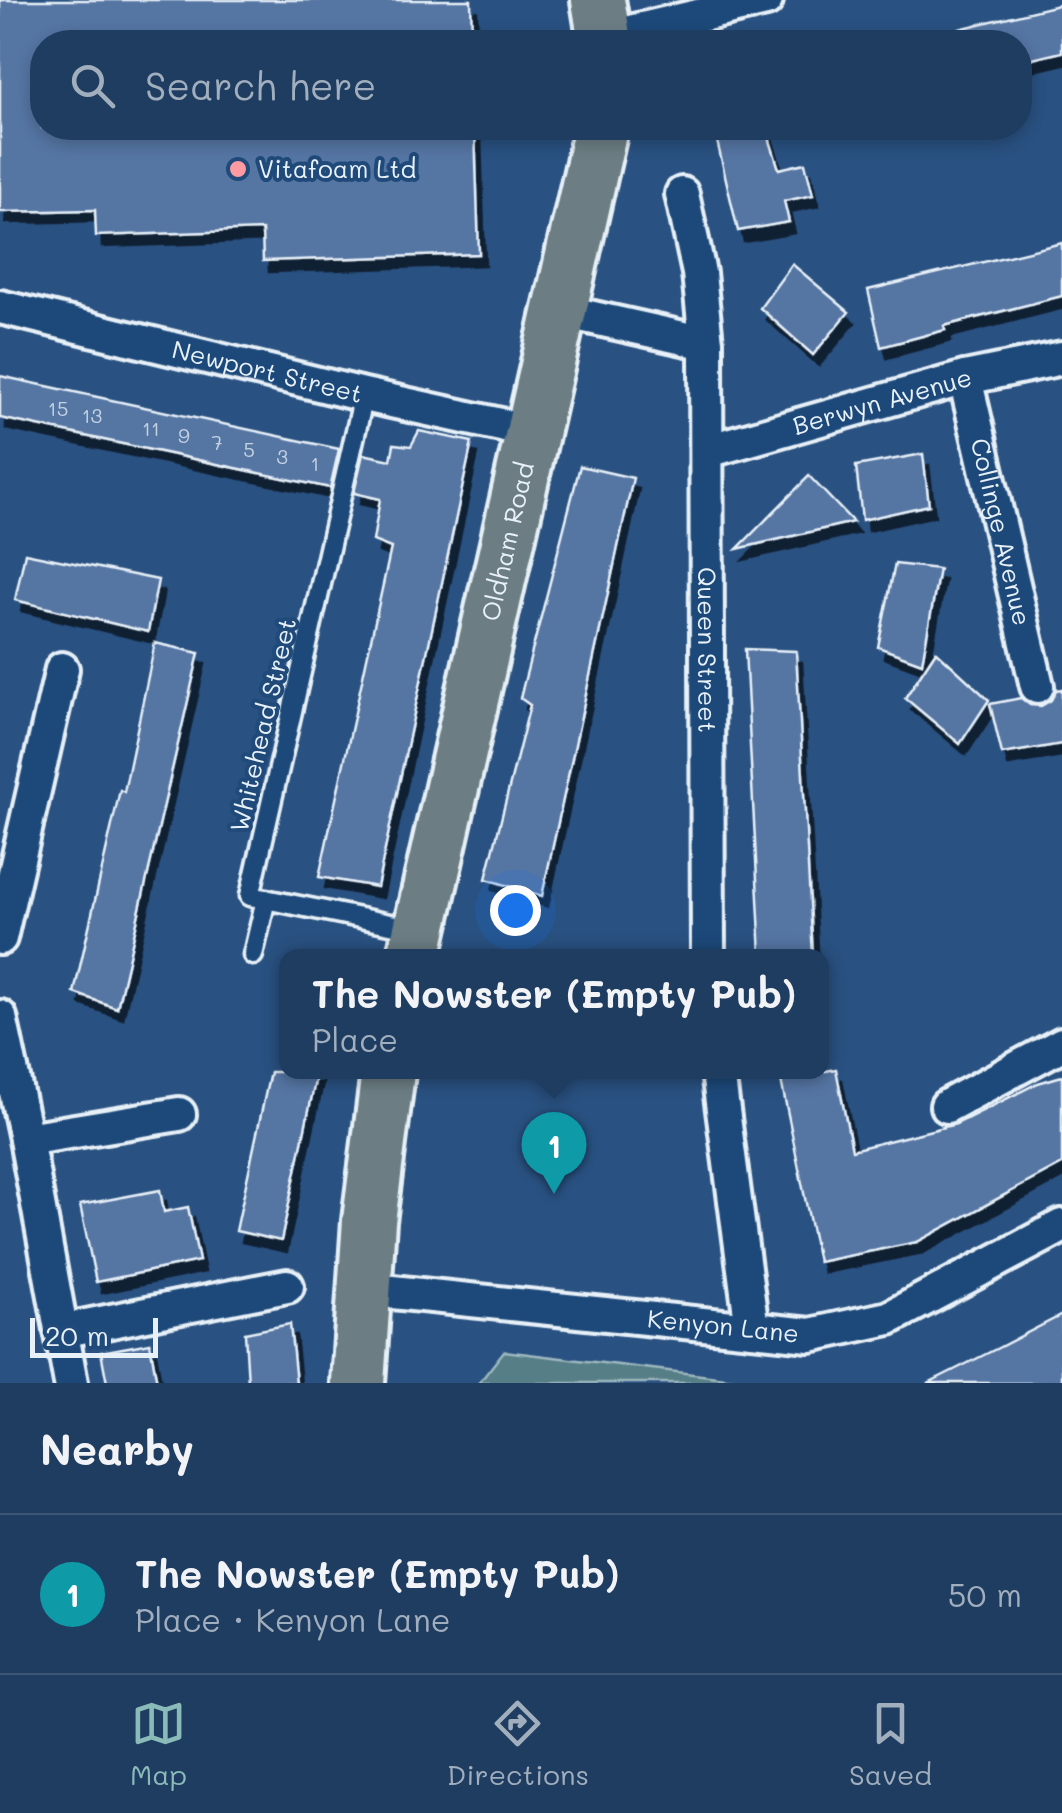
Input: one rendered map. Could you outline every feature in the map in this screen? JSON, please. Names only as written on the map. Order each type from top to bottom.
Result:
[{"type":"main road","name":"Oldham Road","points":[[417,943],[598,140]]},
{"type":"main road","points":[[358,1383],[363,1289],[387,1079]]},
{"type":"street","points":[[603,27],[766,0]]},
{"type":"street","name":"Queen Street","points":[[682,194],[700,273],[706,343],[708,949]]},
{"type":"street","name":"Newport Street","points":[[0,307],[533,432]]},
{"type":"street","points":[[562,311],[706,343]]},
{"type":"street","name":"Berwyn Avenue","points":[[707,451],[966,378],[1062,358]]},
{"type":"street","name":"Collinge Avenue","points":[[966,378],[1037,686]]},
{"type":"street","points":[[0,938],[62,669]]},
{"type":"street","points":[[0,1017],[71,1383]]},
{"type":"street","points":[[947,1106],[1062,1044]]},
{"type":"street","points":[[719,1079],[752,1330]]},
{"type":"street","points":[[26,1138],[179,1114]]},
{"type":"street","name":"Kenyon Lane","points":[[363,1289],[810,1335],[889,1318],[1062,1226]]},
{"type":"street","points":[[61,1330],[288,1286]]},
{"type":"lane","name":"Whitehead Street","points":[[266,899],[250,896],[364,395]]},
{"type":"lane","points":[[253,955],[266,899],[417,943]]},
{"type":"green space","points":[[504,1351],[767,1383],[479,1383]]},
{"type":"building","name":"Vitafoam Ltd","points":[[0,0],[471,0],[472,30],[30,30],[30,140],[475,140],[479,254],[263,261],[262,230],[96,236],[95,210],[0,212]]},
{"type":"building","points":[[1062,4],[1062,52],[1032,59],[1032,30],[955,30]]},
{"type":"building","points":[[717,140],[770,140],[779,169],[805,163],[813,195],[784,201],[789,222],[738,231]]},
{"type":"building","points":[[1062,243],[1062,296],[944,326],[945,330],[881,347],[868,290]]},
{"type":"building","points":[[792,264],[849,312],[813,355],[760,308]]},
{"type":"building","points":[[0,376],[339,449],[330,488],[0,418]]},
{"type":"building","points":[[419,431],[472,442],[377,887],[319,877],[391,548],[373,541],[380,499],[354,493],[363,454],[391,460],[394,444],[411,446]]},
{"type":"building","points":[[923,454],[929,505],[862,520],[856,466]]},
{"type":"building","points":[[580,466],[633,478],[542,896],[486,879],[530,705],[520,698]]},
{"type":"building","points":[[809,476],[853,522],[737,549]]},
{"type":"building","points":[[25,553],[158,580],[148,632],[15,600]]},
{"type":"building","points":[[895,564],[939,569],[922,663],[878,647]]},
{"type":"building","points":[[155,643],[199,653],[117,1008],[74,993],[120,790],[124,792]]},
{"type":"building","points":[[745,649],[796,651],[813,949],[761,949]]},
{"type":"building","points":[[936,651],[989,700],[960,744],[905,698]]},
{"type":"building","points":[[1062,689],[1062,744],[1002,754],[990,704],[1021,698],[1030,705],[1041,706]]},
{"type":"building","points":[[836,1069],[852,1150],[956,1124],[1038,1083],[1062,1076],[1062,1164],[917,1242],[818,1262],[781,1080],[829,1079],[829,1070]]},
{"type":"building","points":[[270,1072],[279,1072],[279,1079],[316,1079],[281,1241],[236,1231]]},
{"type":"building","points":[[160,1190],[164,1212],[188,1207],[199,1261],[96,1282],[80,1205]]},
{"type":"building","points":[[1062,1315],[1062,1383],[928,1383],[998,1348]]},
{"type":"building","points":[[290,1324],[296,1383],[248,1383],[245,1333]]},
{"type":"building","points":[[150,1343],[157,1383],[107,1383],[101,1352]]},
{"type":"place","name":"Vitafoam Ltd","points":[[238,169]]},
{"type":"place","name":"The Nowster (Empty Pub)","points":[[554,1194]]}]
